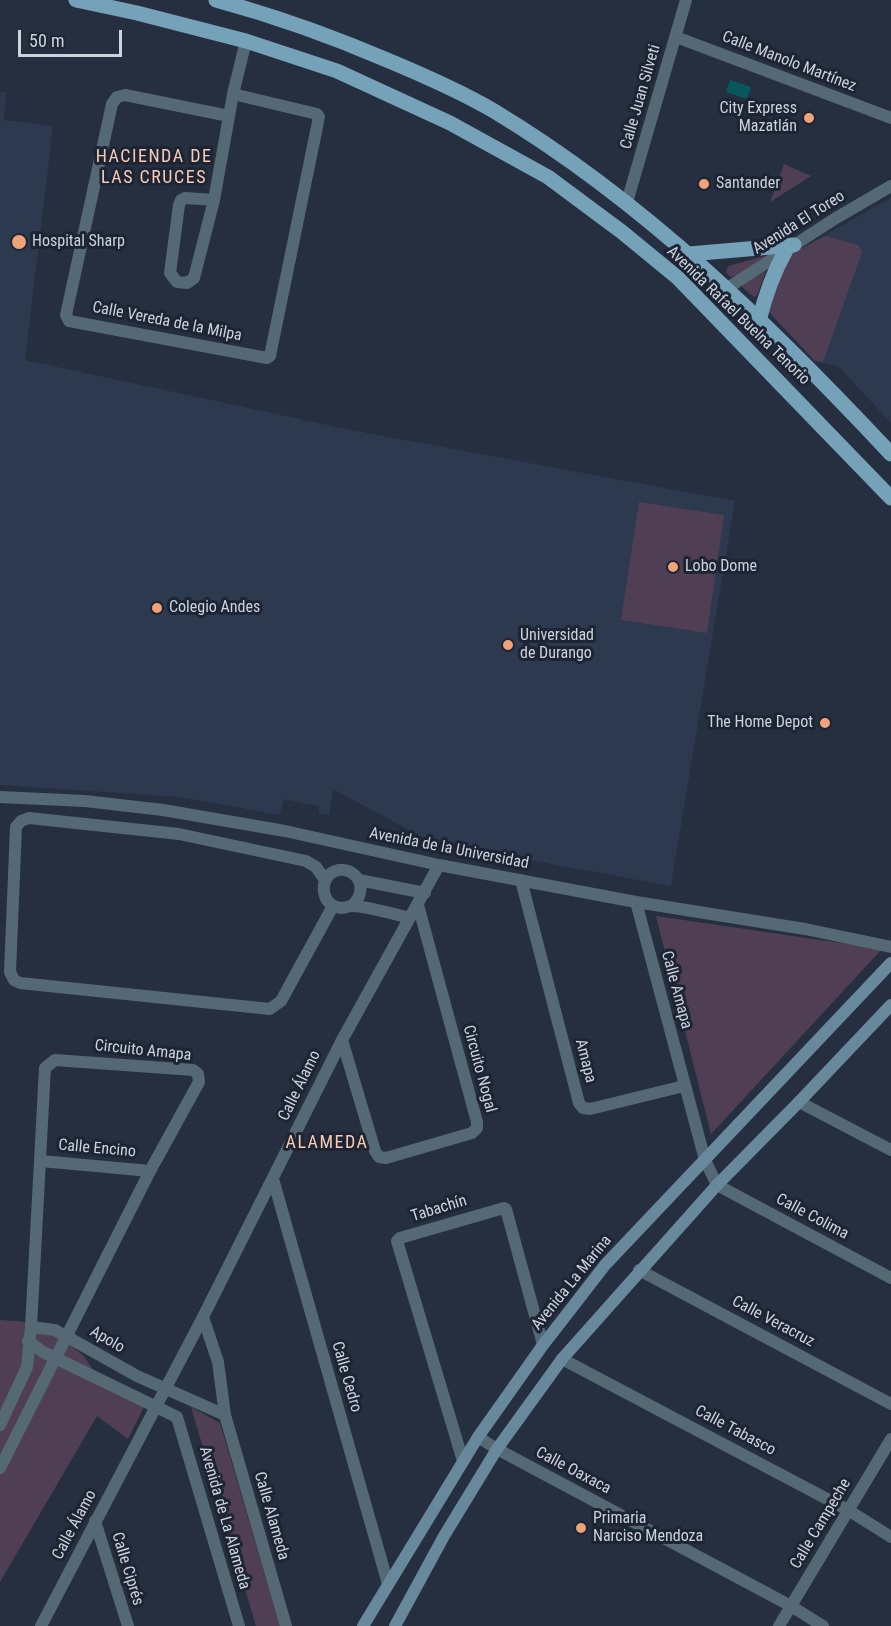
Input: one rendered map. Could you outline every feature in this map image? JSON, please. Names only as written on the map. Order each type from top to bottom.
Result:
[{"type":"main road","name":"Avenida Rafael Buelna Tenorio","points":[[76,0],[246,41],[337,71],[450,123],[548,177],[622,232],[678,278],[891,498]]},
{"type":"main road","name":"Avenida Rafael Buelna Tenorio","points":[[216,0],[270,14],[332,37],[439,82],[492,110],[556,151],[627,202],[689,254],[822,381],[891,454]]},
{"type":"main road","points":[[689,254],[790,248]]},
{"type":"main road","points":[[759,321],[764,299],[776,267],[790,248]]},
{"type":"main road","points":[[705,305],[726,289]]},
{"type":"main road","name":"Avenida La Marina","points":[[363,1626],[478,1437],[543,1345],[605,1265],[891,963]]},
{"type":"main road","points":[[395,1626],[444,1536],[497,1449],[562,1359],[717,1185],[886,1018],[891,1005]]},
{"type":"street","name":"Calle Juan Silveti","points":[[627,202],[686,0]]},
{"type":"street","name":"Calle Manolo Martínez","points":[[676,37],[891,118]]},
{"type":"street","points":[[214,200],[185,198],[181,200],[170,273],[177,282],[187,283],[194,278],[214,200],[233,94],[246,41]]},
{"type":"street","name":"Calle Vereda de la Milpa","points":[[229,116],[126,95],[117,97],[112,104],[66,315],[69,321],[267,358],[270,356],[319,117],[317,114],[233,94]]},
{"type":"street","name":"Avenida El Toreo","points":[[726,289],[891,186]]},
{"type":"street","name":"Avenida de la Universidad","points":[[0,797],[85,801],[163,810],[285,831],[439,865],[636,902],[805,929],[891,947]]},
{"type":"street","points":[[325,879],[316,867],[306,861],[234,844],[142,829],[29,818],[21,821],[16,827],[10,972],[14,980],[20,984],[270,1009],[281,1001],[333,906]]},
{"type":"street","name":"Calle Álamo","points":[[41,1626],[203,1317],[342,1040],[439,865]]},
{"type":"street","points":[[352,906],[359,899],[362,889],[359,880],[352,872],[342,870],[333,872],[325,879],[323,889],[326,899],[333,906],[342,909],[352,906],[411,918]]},
{"type":"street","points":[[359,880],[424,893]]},
{"type":"street","name":"Amapa","points":[[522,880],[579,1103],[583,1108],[590,1109],[684,1086]]},
{"type":"street","name":"Calle Amapa","points":[[636,902],[684,1086]]},
{"type":"street","name":"Circuito Nogal","points":[[342,1040],[375,1151],[379,1157],[386,1158],[472,1133],[477,1128],[418,904]]},
{"type":"street","name":"Circuito Amapa","points":[[0,1425],[27,1367],[45,1068],[55,1060],[193,1070],[198,1074],[199,1082],[150,1171],[0,1468]]},
{"type":"street","points":[[684,1086],[705,1160],[717,1185]]},
{"type":"street","points":[[799,1102],[891,1150]]},
{"type":"street","name":"Calle Encino","points":[[41,1161],[150,1171]]},
{"type":"street","name":"Calle Cedro","points":[[273,1179],[388,1584]]},
{"type":"street","name":"Calle Colima","points":[[717,1185],[891,1278]]},
{"type":"street","name":"Tabachín","points":[[463,1461],[398,1241],[400,1238],[506,1209],[543,1345]]},
{"type":"street","name":"Calle Veracruz","points":[[639,1270],[891,1404]]},
{"type":"street","name":"Calle Alameda","points":[[203,1317],[218,1362],[225,1416],[286,1626]]},
{"type":"street","name":"Apolo","points":[[31,1327],[55,1330],[165,1390],[225,1416]]},
{"type":"street","points":[[28,1341],[43,1352],[155,1408]]},
{"type":"street","name":"Calle Tabasco","points":[[562,1359],[848,1510],[891,1537]]},
{"type":"street","name":"Avenida de La Alameda","points":[[155,1408],[175,1416],[178,1420],[239,1626]]},
{"type":"street","points":[[478,1437],[497,1449]]},
{"type":"street","name":"Calle Campeche","points":[[779,1626],[891,1439]]},
{"type":"street","name":"Calle Oaxaca","points":[[497,1449],[791,1606],[823,1626]]},
{"type":"street","name":"Calle Ciprés","points":[[95,1521],[128,1626]]},
{"type":"shaded area","points":[[730,80],[751,87],[747,99],[726,92]]},
{"type":"shaded area","points":[[0,92],[6,93],[4,120],[53,126],[25,360],[351,430],[735,501],[671,886],[431,842],[333,789],[329,815],[319,813],[319,806],[284,799],[280,815],[179,797],[0,785]]},
{"type":"shaded area","points":[[784,164],[811,176],[770,202]]},
{"type":"shaded area","points":[[891,198],[891,423],[839,367],[815,361],[769,312],[789,255]]},
{"type":"shaded area","points":[[826,236],[858,245],[862,252],[823,362],[815,361],[769,312],[768,295],[789,255]]},
{"type":"shaded area","points":[[765,256],[766,259],[737,276],[730,277],[726,272],[728,266]]},
{"type":"shaded area","points":[[766,271],[757,295],[754,297],[741,286]]},
{"type":"shaded area","name":"Lobo Dome","points":[[639,502],[724,515],[707,633],[621,620]]},
{"type":"shaded area","points":[[656,916],[882,949],[711,1134]]},
{"type":"shaded area","points":[[0,1320],[26,1322],[54,1333],[83,1355],[97,1375],[145,1405],[128,1439],[97,1416],[0,1582]]},
{"type":"shaded area","points":[[191,1407],[220,1423],[280,1626],[256,1626]]},
{"type":"place","name":"City Express Mazatlán","points":[[809,118]]},
{"type":"place","name":"Santander","points":[[704,184]]},
{"type":"place","name":"Hospital Sharp","points":[[19,242]]},
{"type":"place","name":"Lobo Dome","points":[[673,567]]},
{"type":"place","name":"Colegio Andes","points":[[157,608]]},
{"type":"place","name":"Universidad de Durango","points":[[508,645]]},
{"type":"place","name":"The Home Depot","points":[[825,723]]},
{"type":"place","name":"Primaria Narciso Mendoza","points":[[581,1528]]},
{"type":"district","name":"HACIENDA DE LAS CRUCES","points":[[154,167]]},
{"type":"district","name":"ALAMEDA","points":[[327,1143]]}]
